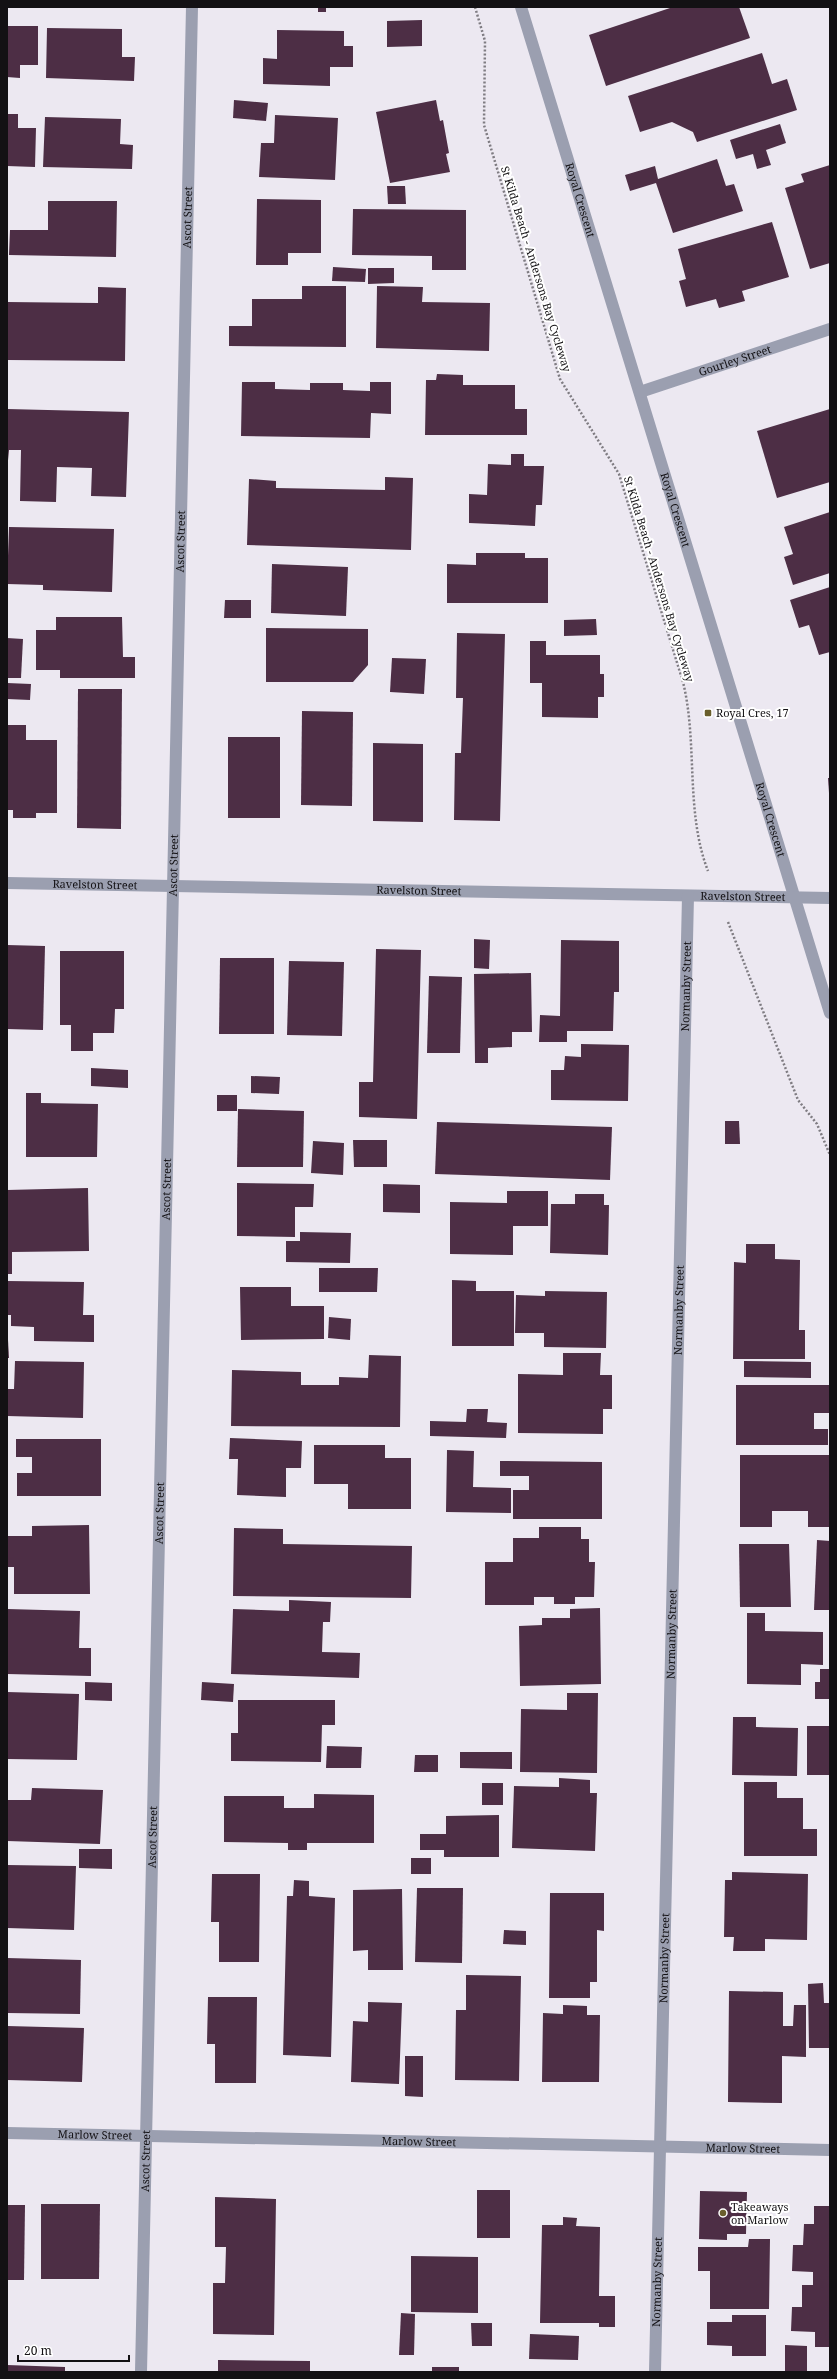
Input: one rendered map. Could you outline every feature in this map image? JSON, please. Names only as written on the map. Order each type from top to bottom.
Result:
[{"type":"street","name":"Ascot Street","points":[[141,2372],[192,7]]},
{"type":"street","name":"Royal Crescent","points":[[521,7],[830,1013]]},
{"type":"street","name":"Gourley Street","points":[[640,392],[830,329]]},
{"type":"street","name":"Ravelston Street","points":[[7,883],[830,898]]},
{"type":"street","name":"Normanby Street","points":[[655,2372],[688,896]]},
{"type":"street","name":"Marlow Street","points":[[7,2133],[830,2150]]},
{"type":"path","name":"St Kilda Beach - Andersons Bay Cycleway","points":[[475,7],[485,41],[484,125],[560,379],[619,474],[683,682],[690,710],[695,809],[703,858],[708,870]]},
{"type":"path","points":[[729,925],[798,1100],[816,1124],[830,1155]]},
{"type":"building","points":[[318,7],[326,7],[326,12],[318,12]]},
{"type":"building","points":[[673,7],[739,7],[750,38],[606,86],[589,35]]},
{"type":"building","points":[[422,20],[422,46],[387,47],[387,21]]},
{"type":"building","points":[[7,26],[38,26],[38,65],[20,65],[20,78],[7,77]]},
{"type":"building","points":[[47,28],[122,29],[122,57],[135,57],[134,81],[46,78]]},
{"type":"building","points":[[277,30],[344,31],[344,46],[353,46],[353,67],[330,67],[330,86],[263,84],[263,58],[277,59]]},
{"type":"building","points":[[762,53],[772,84],[787,79],[797,110],[697,142],[693,132],[672,122],[640,132],[628,96]]},
{"type":"building","points":[[234,100],[268,103],[266,121],[233,118]]},
{"type":"building","points":[[436,100],[440,121],[443,120],[449,153],[446,154],[450,172],[390,183],[376,112]]},
{"type":"building","points":[[7,114],[18,114],[18,128],[36,128],[35,167],[7,166]]},
{"type":"building","points":[[275,115],[338,118],[335,180],[259,177],[261,143],[274,143]]},
{"type":"building","points":[[45,117],[121,119],[120,144],[133,145],[132,169],[43,167]]},
{"type":"building","points":[[780,124],[786,143],[766,150],[771,165],[757,169],[753,154],[736,159],[730,140]]},
{"type":"building","points":[[717,159],[726,186],[734,184],[743,211],[673,233],[656,183],[630,191],[625,175],[655,166],[658,179]]},
{"type":"building","points":[[830,165],[830,263],[810,269],[785,188],[804,182],[801,174]]},
{"type":"building","points":[[387,186],[405,186],[406,204],[388,204]]},
{"type":"building","points":[[257,199],[321,200],[321,253],[288,253],[288,265],[256,265]]},
{"type":"building","points":[[48,201],[117,201],[116,257],[9,255],[10,230],[48,230]]},
{"type":"building","points":[[353,209],[466,210],[466,270],[432,270],[432,256],[352,255]]},
{"type":"building","points":[[772,222],[789,277],[742,291],[745,301],[719,308],[716,299],[686,307],[679,281],[686,279],[678,249]]},
{"type":"building","points":[[333,267],[366,269],[365,282],[332,281]]},
{"type":"building","points":[[368,268],[394,268],[394,283],[368,284]]},
{"type":"building","points":[[302,286],[346,286],[346,347],[229,346],[229,326],[252,326],[252,299],[302,299]]},
{"type":"building","points":[[377,286],[423,287],[422,302],[490,303],[489,351],[376,348]]},
{"type":"building","points":[[98,287],[126,288],[125,361],[7,360],[7,302],[98,303]]},
{"type":"building","points":[[437,374],[463,375],[463,385],[515,385],[515,409],[527,409],[527,435],[425,435],[426,380],[436,380]]},
{"type":"building","points":[[242,382],[275,382],[275,389],[310,390],[310,383],[343,383],[343,390],[370,391],[370,382],[391,382],[391,414],[371,413],[370,438],[241,436]]},
{"type":"building","points":[[7,409],[129,412],[126,497],[91,496],[92,468],[57,467],[56,502],[20,501],[21,450],[9,450],[7,471]]},
{"type":"building","points":[[830,409],[830,482],[777,498],[757,431]]},
{"type":"building","points":[[511,454],[524,454],[524,466],[544,466],[542,505],[536,505],[535,526],[469,523],[469,494],[487,495],[488,464],[511,465]]},
{"type":"building","points":[[385,477],[413,478],[411,550],[247,545],[249,479],[276,481],[276,488],[385,490]]},
{"type":"building","points":[[830,512],[830,573],[793,585],[784,557],[793,554],[784,527]]},
{"type":"building","points":[[9,527],[114,529],[112,592],[43,590],[43,585],[7,584]]},
{"type":"building","points":[[476,553],[525,553],[525,558],[548,558],[548,603],[447,603],[447,564],[476,565]]},
{"type":"building","points":[[272,564],[348,567],[346,616],[271,613]]},
{"type":"building","points":[[830,587],[830,652],[819,655],[809,625],[799,628],[790,600]]},
{"type":"building","points":[[225,600],[251,600],[251,618],[224,618]]},
{"type":"building","points":[[56,617],[122,617],[123,657],[135,657],[135,678],[60,678],[60,670],[36,670],[36,630],[56,630]]},
{"type":"building","points":[[596,619],[597,635],[564,636],[564,620]]},
{"type":"building","points":[[266,628],[368,629],[368,665],[353,682],[266,682]]},
{"type":"building","points":[[457,633],[505,634],[500,821],[454,820],[455,753],[461,753],[463,698],[456,698]]},
{"type":"building","points":[[7,638],[23,639],[21,678],[7,678]]},
{"type":"building","points":[[530,641],[546,641],[546,655],[600,655],[600,674],[604,674],[604,697],[598,697],[598,718],[542,717],[542,683],[530,683]]},
{"type":"building","points":[[392,658],[426,659],[424,694],[390,692]]},
{"type":"building","points":[[7,683],[31,684],[30,700],[7,699]]},
{"type":"building","points":[[78,689],[122,689],[121,829],[77,828]]},
{"type":"building","points":[[302,711],[353,712],[352,806],[301,805]]},
{"type":"building","points":[[7,725],[26,725],[26,740],[57,740],[57,813],[36,813],[36,818],[13,818],[13,810],[7,810]]},
{"type":"building","points":[[228,737],[280,737],[280,818],[228,818]]},
{"type":"building","points":[[373,743],[423,744],[423,822],[373,821]]},
{"type":"building","points":[[828,778],[830,778],[830,793],[829,793]]},
{"type":"building","points":[[474,939],[490,940],[489,969],[474,968]]},
{"type":"building","points":[[561,940],[619,941],[619,992],[614,992],[613,1031],[567,1031],[567,1042],[539,1042],[540,1015],[560,1016]]},
{"type":"building","points":[[7,945],[45,946],[43,1030],[7,1029]]},
{"type":"building","points":[[376,949],[421,950],[417,1119],[359,1117],[359,1082],[373,1082]]},
{"type":"building","points":[[60,951],[124,951],[124,1009],[115,1009],[114,1033],[93,1033],[93,1051],[71,1051],[71,1025],[60,1025]]},
{"type":"building","points":[[220,958],[274,958],[274,1034],[219,1034]]},
{"type":"building","points":[[289,961],[344,962],[342,1036],[287,1035]]},
{"type":"building","points":[[531,973],[532,1032],[512,1032],[512,1047],[488,1048],[488,1063],[475,1063],[474,974]]},
{"type":"building","points":[[429,976],[462,977],[460,1053],[427,1053]]},
{"type":"building","points":[[581,1044],[629,1045],[628,1101],[551,1100],[551,1070],[564,1070],[565,1056],[581,1057]]},
{"type":"building","points":[[91,1068],[128,1070],[128,1088],[91,1086]]},
{"type":"building","points":[[251,1076],[280,1077],[279,1094],[251,1093]]},
{"type":"building","points":[[26,1093],[41,1093],[41,1103],[98,1104],[97,1157],[26,1157]]},
{"type":"building","points":[[217,1095],[237,1095],[237,1111],[217,1111]]},
{"type":"building","points":[[238,1109],[304,1111],[303,1167],[237,1167]]},
{"type":"building","points":[[725,1121],[739,1121],[740,1144],[725,1144]]},
{"type":"building","points":[[437,1122],[612,1127],[610,1180],[435,1174]]},
{"type":"building","points":[[353,1140],[387,1140],[387,1167],[354,1167]]},
{"type":"building","points":[[313,1141],[344,1143],[343,1175],[311,1173]]},
{"type":"building","points":[[237,1183],[314,1184],[313,1207],[295,1207],[295,1237],[237,1236]]},
{"type":"building","points":[[383,1184],[420,1185],[420,1213],[383,1212]]},
{"type":"building","points":[[88,1188],[89,1251],[12,1252],[12,1274],[7,1274],[7,1190]]},
{"type":"building","points":[[507,1191],[548,1191],[548,1226],[513,1226],[513,1255],[450,1254],[450,1202],[507,1203]]},
{"type":"building","points":[[575,1194],[604,1194],[604,1205],[609,1205],[608,1255],[550,1253],[551,1204],[575,1204]]},
{"type":"building","points":[[300,1232],[351,1233],[350,1263],[286,1262],[286,1241],[300,1241]]},
{"type":"building","points":[[746,1244],[775,1244],[775,1259],[800,1260],[799,1330],[805,1330],[805,1359],[733,1359],[734,1262],[746,1263]]},
{"type":"building","points":[[319,1268],[378,1268],[377,1292],[319,1292]]},
{"type":"building","points":[[452,1280],[476,1281],[476,1291],[514,1291],[514,1346],[452,1346]]},
{"type":"building","points":[[7,1281],[84,1282],[83,1315],[94,1315],[94,1342],[34,1341],[34,1327],[11,1326],[11,1315],[7,1315]]},
{"type":"building","points":[[240,1287],[291,1287],[291,1306],[324,1306],[324,1339],[241,1340]]},
{"type":"building","points":[[545,1291],[607,1292],[606,1348],[544,1347],[544,1333],[515,1333],[516,1295],[545,1296]]},
{"type":"building","points":[[329,1317],[351,1319],[350,1340],[328,1338]]},
{"type":"building","points":[[8,1340],[9,1358],[7,1358]]},
{"type":"building","points":[[563,1353],[601,1353],[600,1375],[612,1375],[612,1409],[603,1409],[603,1434],[518,1433],[518,1374],[563,1375]]},
{"type":"building","points":[[369,1355],[401,1356],[400,1427],[231,1426],[232,1370],[301,1372],[301,1385],[339,1385],[339,1377],[368,1378]]},
{"type":"building","points":[[15,1361],[84,1362],[83,1418],[7,1416],[7,1389],[14,1389]]},
{"type":"building","points":[[744,1361],[811,1362],[811,1378],[744,1377]]},
{"type":"building","points":[[736,1385],[830,1385],[830,1413],[814,1413],[814,1429],[828,1429],[828,1445],[736,1445]]},
{"type":"building","points":[[467,1409],[488,1409],[487,1422],[507,1423],[506,1438],[430,1436],[430,1421],[466,1422]]},
{"type":"building","points":[[230,1438],[302,1441],[301,1468],[286,1468],[286,1497],[237,1495],[238,1459],[229,1459]]},
{"type":"building","points":[[16,1439],[101,1439],[101,1496],[17,1496],[17,1473],[32,1473],[32,1457],[16,1457]]},
{"type":"building","points":[[314,1445],[385,1445],[385,1458],[411,1458],[411,1509],[348,1509],[348,1484],[314,1484]]},
{"type":"building","points":[[447,1450],[474,1451],[473,1487],[511,1488],[511,1513],[446,1512]]},
{"type":"building","points":[[740,1455],[830,1455],[830,1527],[808,1527],[808,1511],[772,1511],[772,1527],[740,1527]]},
{"type":"building","points":[[500,1461],[602,1462],[602,1519],[513,1519],[513,1490],[529,1490],[529,1476],[500,1476]]},
{"type":"building","points":[[89,1525],[90,1594],[14,1594],[14,1567],[7,1567],[7,1536],[32,1536],[32,1526]]},
{"type":"building","points":[[539,1527],[581,1527],[581,1539],[589,1539],[589,1562],[595,1562],[594,1597],[575,1597],[575,1604],[554,1604],[554,1597],[534,1597],[534,1605],[485,1605],[485,1562],[513,1562],[513,1538],[539,1538]]},
{"type":"building","points":[[234,1528],[283,1529],[283,1544],[412,1546],[411,1598],[233,1596]]},
{"type":"building","points":[[817,1540],[830,1541],[830,1610],[814,1610]]},
{"type":"building","points":[[739,1544],[789,1544],[791,1607],[740,1607]]},
{"type":"building","points":[[289,1600],[331,1602],[330,1622],[323,1622],[322,1652],[360,1653],[359,1678],[231,1674],[233,1609],[289,1611]]},
{"type":"building","points":[[600,1608],[601,1684],[520,1686],[519,1626],[542,1625],[542,1618],[570,1618],[570,1609]]},
{"type":"building","points":[[7,1609],[80,1611],[79,1648],[91,1648],[91,1676],[7,1674]]},
{"type":"building","points":[[747,1613],[765,1613],[765,1631],[823,1632],[823,1665],[801,1664],[801,1685],[747,1684]]},
{"type":"building","points":[[820,1669],[830,1669],[830,1699],[815,1699],[815,1682],[820,1682]]},
{"type":"building","points":[[85,1682],[112,1683],[112,1701],[85,1700]]},
{"type":"building","points":[[202,1682],[234,1684],[233,1702],[201,1700]]},
{"type":"building","points":[[7,1692],[79,1694],[77,1760],[7,1759]]},
{"type":"building","points":[[567,1693],[598,1693],[597,1773],[520,1772],[521,1709],[567,1710]]},
{"type":"building","points":[[238,1700],[335,1700],[335,1725],[322,1725],[321,1762],[231,1761],[231,1733],[238,1733]]},
{"type":"building","points":[[733,1717],[756,1717],[756,1727],[798,1728],[797,1776],[732,1775]]},
{"type":"building","points":[[807,1726],[830,1726],[830,1775],[807,1775]]},
{"type":"building","points":[[327,1746],[362,1747],[361,1768],[326,1768]]},
{"type":"building","points":[[460,1752],[512,1752],[512,1769],[460,1768]]},
{"type":"building","points":[[415,1755],[438,1755],[438,1772],[414,1772]]},
{"type":"building","points":[[559,1778],[590,1780],[590,1793],[597,1793],[595,1851],[512,1848],[514,1786],[559,1787]]},
{"type":"building","points":[[744,1782],[777,1782],[777,1798],[803,1798],[803,1829],[817,1829],[817,1856],[744,1856]]},
{"type":"building","points":[[482,1783],[503,1783],[503,1805],[482,1805]]},
{"type":"building","points":[[32,1788],[103,1790],[100,1844],[7,1841],[7,1800],[31,1800]]},
{"type":"building","points":[[314,1794],[374,1795],[374,1843],[307,1843],[307,1850],[288,1850],[288,1843],[224,1842],[224,1796],[284,1796],[284,1808],[314,1808]]},
{"type":"building","points":[[499,1815],[499,1857],[444,1857],[444,1850],[420,1850],[420,1834],[446,1834],[446,1816]]},
{"type":"building","points":[[79,1849],[112,1849],[112,1869],[79,1868]]},
{"type":"building","points":[[411,1858],[431,1858],[431,1874],[411,1874]]},
{"type":"building","points":[[7,1865],[76,1866],[74,1930],[7,1928]]},
{"type":"building","points":[[732,1872],[808,1874],[807,1940],[765,1939],[765,1951],[733,1951],[734,1937],[724,1937],[725,1880],[732,1880]]},
{"type":"building","points":[[212,1874],[260,1874],[259,1962],[219,1962],[219,1922],[211,1922]]},
{"type":"building","points":[[294,1880],[309,1881],[309,1896],[335,1898],[331,2057],[283,2055],[287,1896],[293,1896]]},
{"type":"building","points":[[417,1888],[463,1888],[462,1963],[415,1962]]},
{"type":"building","points":[[402,1889],[403,1970],[368,1970],[368,1950],[353,1951],[353,1890]]},
{"type":"building","points":[[550,1893],[604,1893],[604,1931],[597,1930],[597,1982],[590,1982],[590,1998],[549,1998]]},
{"type":"building","points":[[504,1930],[526,1931],[526,1945],[503,1944]]},
{"type":"building","points":[[7,1958],[81,1960],[80,2014],[7,2013]]},
{"type":"building","points":[[466,1975],[521,1976],[519,2081],[455,2080],[456,2010],[466,2010]]},
{"type":"building","points":[[823,1983],[824,2003],[829,2003],[830,2048],[809,2048],[808,1984]]},
{"type":"building","points":[[729,1991],[783,1992],[783,2026],[793,2026],[794,2005],[806,2005],[806,2057],[782,2056],[782,2103],[728,2102]]},
{"type":"building","points":[[208,1997],[257,1997],[256,2083],[215,2083],[215,2044],[207,2044]]},
{"type":"building","points":[[368,2002],[402,2003],[399,2084],[351,2082],[353,2021],[368,2022]]},
{"type":"building","points":[[563,2005],[587,2006],[587,2015],[600,2015],[599,2082],[542,2082],[543,2013],[563,2014]]},
{"type":"building","points":[[7,2026],[84,2028],[82,2082],[7,2080]]},
{"type":"building","points":[[405,2056],[423,2056],[423,2097],[405,2096]]},
{"type":"building","points":[[477,2190],[510,2190],[510,2238],[477,2238]]},
{"type":"building","name":"Takeaways on Marlow","points":[[700,2191],[747,2192],[746,2234],[727,2234],[727,2240],[699,2239]]},
{"type":"building","points":[[215,2197],[276,2199],[274,2335],[213,2334],[213,2283],[225,2283],[226,2247],[215,2247]]},
{"type":"building","points":[[41,2204],[100,2204],[99,2279],[41,2279]]},
{"type":"building","points":[[7,2205],[25,2205],[24,2280],[7,2280]]},
{"type":"building","points":[[814,2206],[830,2206],[830,2347],[815,2347],[815,2332],[791,2331],[792,2307],[802,2307],[802,2285],[813,2285],[813,2272],[792,2271],[793,2245],[803,2245],[804,2224],[814,2224]]},
{"type":"building","points":[[563,2217],[577,2218],[576,2226],[600,2227],[599,2296],[615,2296],[615,2327],[599,2327],[599,2323],[540,2323],[542,2225],[563,2225]]},
{"type":"building","points":[[749,2239],[770,2239],[769,2309],[710,2309],[710,2271],[698,2271],[698,2247],[748,2247]]},
{"type":"building","points":[[411,2256],[478,2257],[478,2313],[411,2312]]},
{"type":"building","points":[[401,2313],[415,2314],[414,2355],[399,2355]]},
{"type":"building","points":[[732,2315],[766,2315],[766,2356],[732,2356],[732,2346],[707,2345],[707,2322],[732,2322]]},
{"type":"building","points":[[471,2323],[492,2323],[492,2346],[472,2346]]},
{"type":"building","points":[[530,2334],[579,2336],[578,2360],[529,2359]]},
{"type":"building","points":[[785,2345],[807,2346],[807,2372],[785,2372]]},
{"type":"building","points":[[218,2360],[310,2361],[310,2372],[218,2372]]},
{"type":"building","points":[[7,2365],[65,2367],[65,2372],[7,2372]]},
{"type":"building","points":[[432,2367],[459,2367],[459,2372],[432,2372]]},
{"type":"place","name":"Royal Cres, 17","points":[[708,713]]},
{"type":"place","name":"Takeaways on Marlow","points":[[723,2213]]}]
